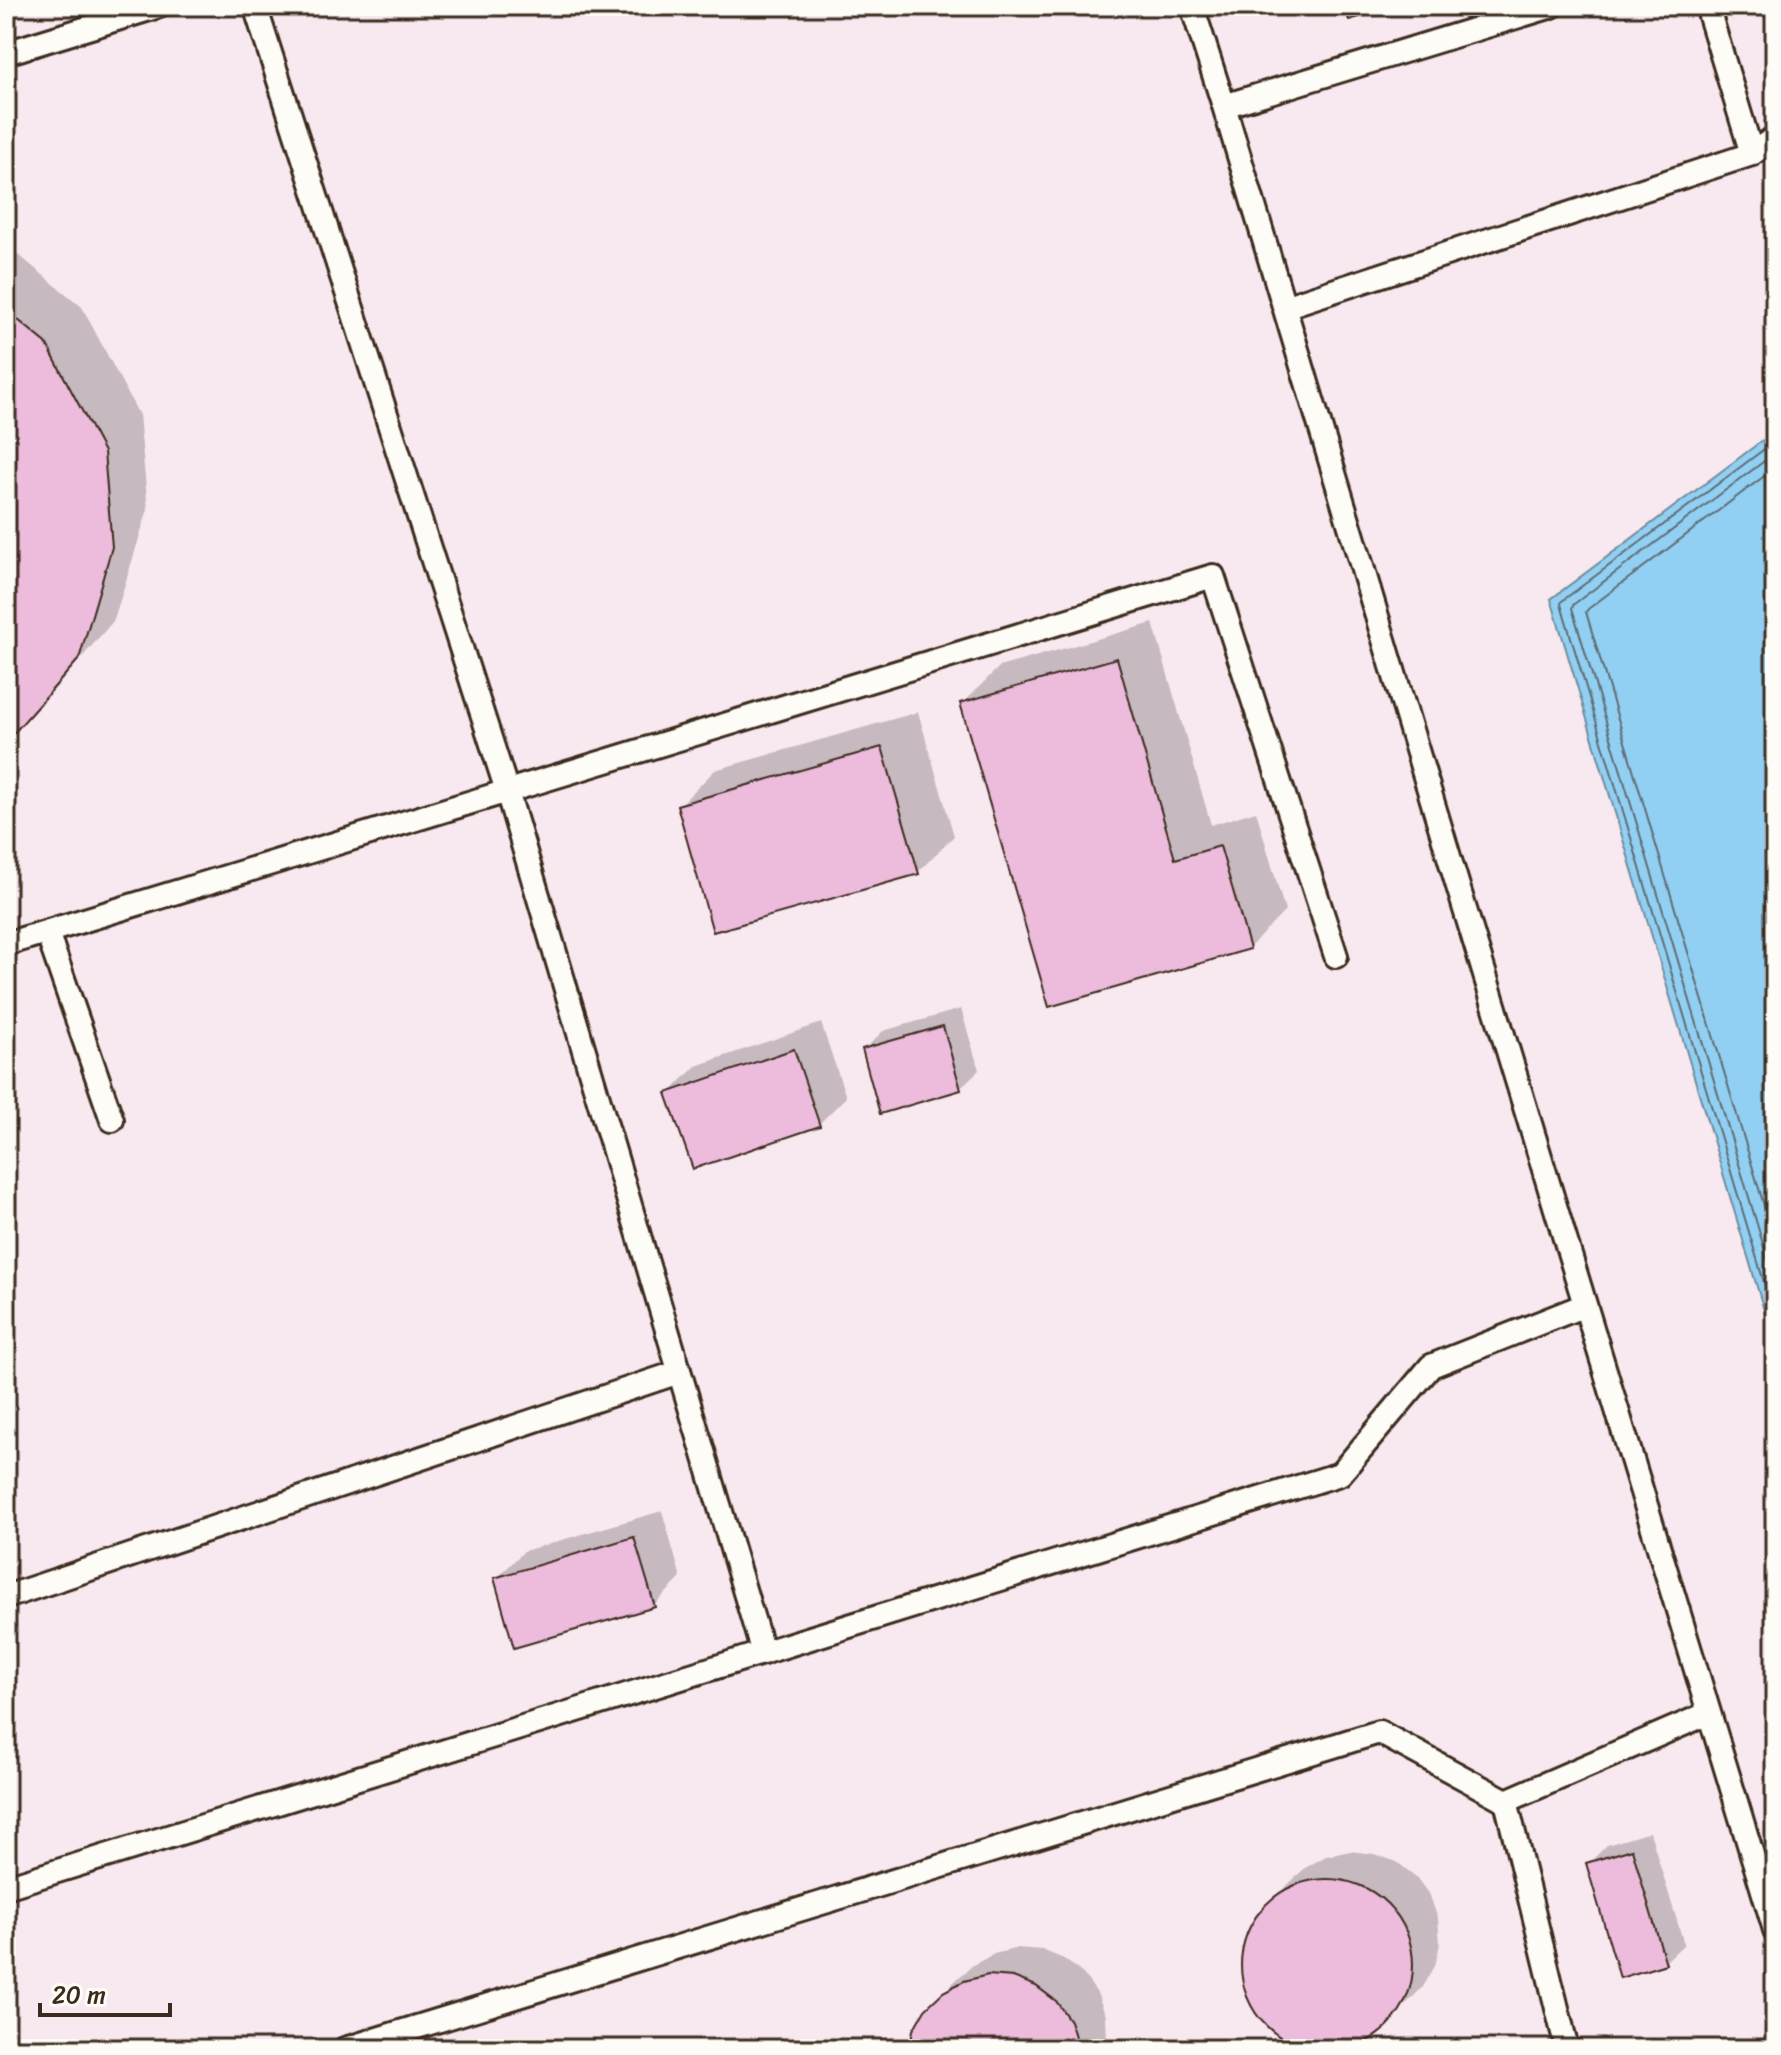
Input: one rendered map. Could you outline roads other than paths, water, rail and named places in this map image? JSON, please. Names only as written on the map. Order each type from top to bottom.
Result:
[{"type":"lane","points":[[6,53],[159,6]]},
{"type":"lane","points":[[255,6],[507,791],[763,1653]]},
{"type":"lane","points":[[1192,6],[1775,1930]]},
{"type":"lane","points":[[1224,106],[1552,6]]},
{"type":"lane","points":[[1707,6],[1752,154]]},
{"type":"lane","points":[[1284,307],[1752,154],[1775,137]]},
{"type":"lane","points":[[6,944],[1213,576],[1336,956]]},
{"type":"lane","points":[[47,932],[112,1120]]},
{"type":"lane","points":[[6,1887],[1340,1474],[1431,1366],[1585,1305]]},
{"type":"lane","points":[[6,1597],[679,1372]]},
{"type":"lane","points":[[1506,1801],[1709,1713]]},
{"type":"lane","points":[[345,2049],[1379,1732],[1506,1801],[1567,2049]]},
{"type":"water","points":[[1775,431],[1775,1347],[1551,599]]}]
